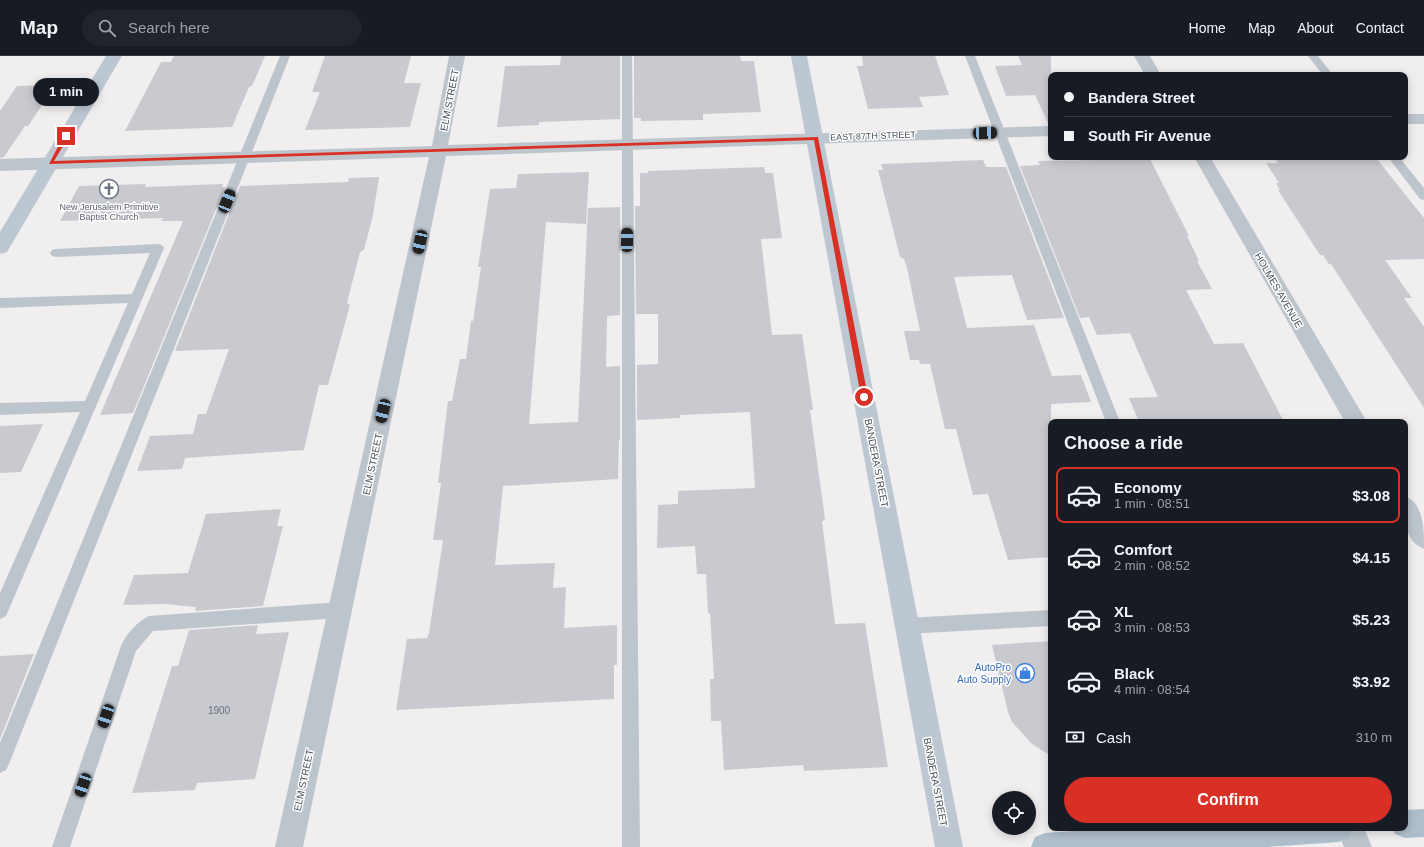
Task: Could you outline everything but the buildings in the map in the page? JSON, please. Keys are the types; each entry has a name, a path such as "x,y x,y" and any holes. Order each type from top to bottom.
{"main road":[{"path":"1408,824 1424,823"},
{"path":"1045,847 1260,831"}],"street":[{"path":"0,247 114,56"},
{"name":"ELM STREET","path":"289,847 439,150 457,56"},
{"name":"BANDERA STREET","path":"799,56 816,138 949,847"},
{"path":"1142,56 1151,72"},
{"path":"1408,119 1424,119"},
{"name":"EAST 87TH STREET","path":"0,165 1048,131"},
{"name":"HOLMES AVENUE","path":"1204,160 1354,419"},
{"path":"1408,510 1422,530"},
{"path":"1351,831 1358,847"}],"lane":[{"path":"0,764 285,56"},
{"path":"627,56 631,847"},
{"path":"970,56 1112,419"},
{"path":"1313,56 1326,72"},
{"path":"1395,160 1424,196"},
{"path":"0,611 158,248 56,253"},
{"path":"0,303 136,298"},
{"path":"0,409 90,406"},
{"path":"61,847 129,646 149,624 340,610"},
{"path":"907,626 1048,618"}],"place":[{"name":"New Jerusalem Primitive Baptist Church","path":"109,189"},
{"name":"AutoPro Auto Supply","path":"1025,673"}],"route":[{"path":"66,136 50,163 816,138 864,397"}]}
